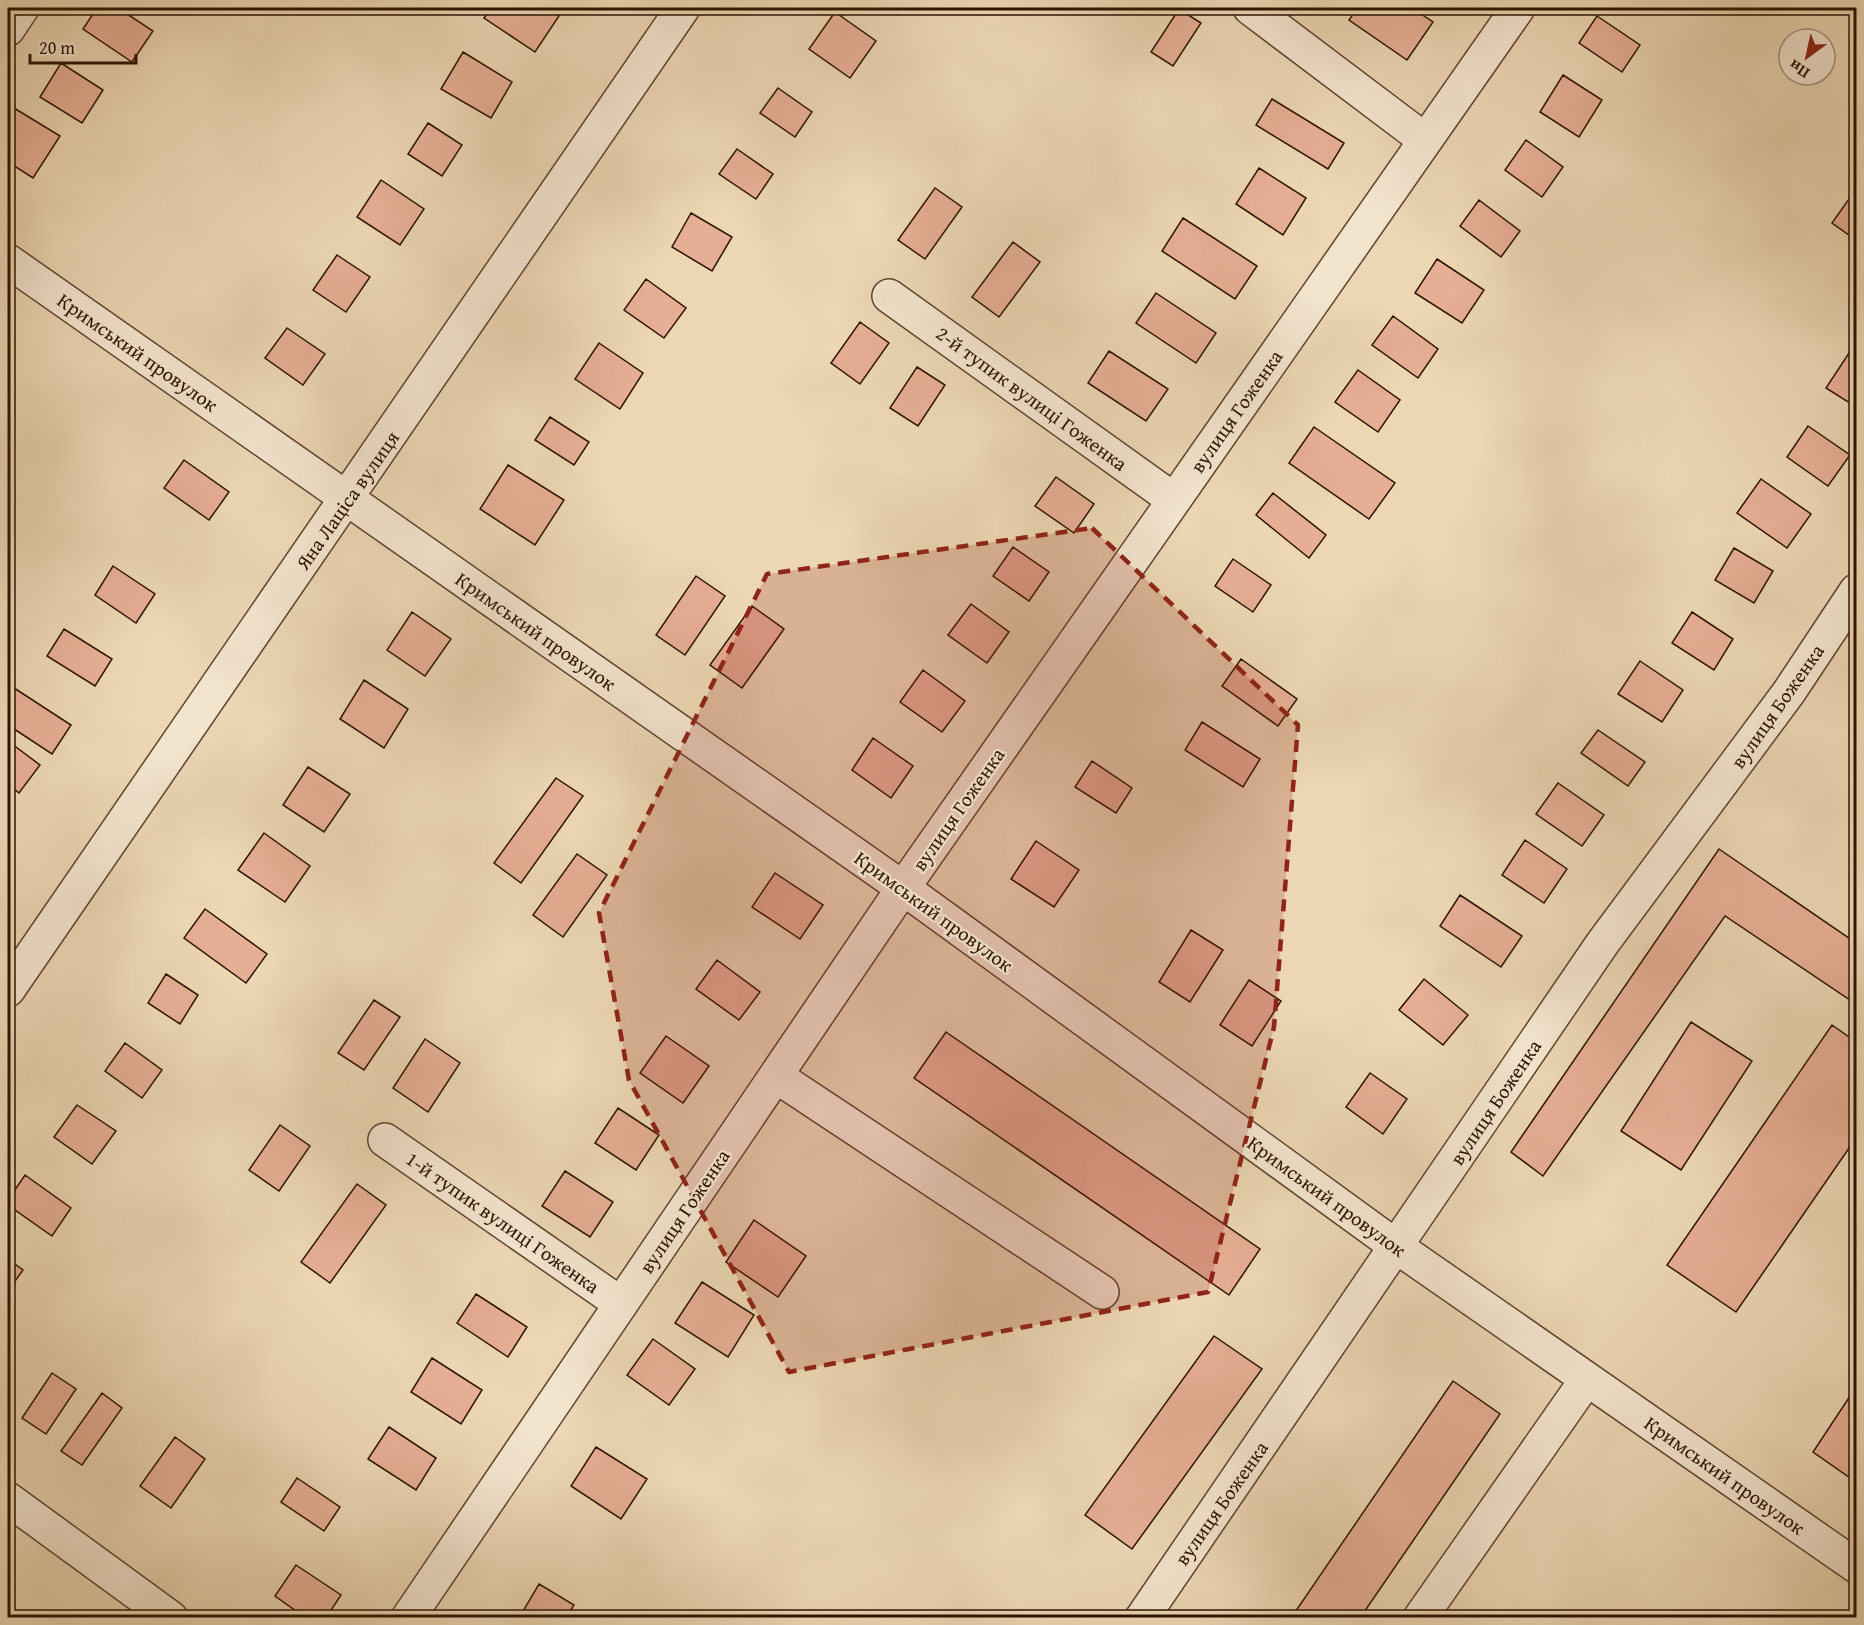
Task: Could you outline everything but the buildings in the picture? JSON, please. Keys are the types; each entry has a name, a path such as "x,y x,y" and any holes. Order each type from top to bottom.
{"street":[{"path":"8,29 22,8"},
{"name":"Яна Лаціса вулиця","path":"8,990 348,499 683,8"},
{"path":"1250,8 1425,140"},
{"name":"вулиця Гоженка","path":"408,1617 903,888 1518,8"},
{"name":"Кримський провулок","path":"8,261 903,888 1397,1247 1857,1566"},
{"name":"2-й тупик вулиці Гоженка","path":"889,296 1174,500"},
{"name":"вулиця Боженка","path":"1142,1617 1602,944 1789,692 1857,591"},
{"path":"776,1076 1102,1292"},
{"name":"1-й тупик вулиці Гоженка","path":"385,1140 621,1304"},
{"path":"1420,1617 1587,1379"},
{"path":"8,1499 171,1617"}],"highlighted area":[{"path":"1092,528 1298,725 1274,1027 1208,1292 789,1372 629,1080 599,913 767,574"}]}
